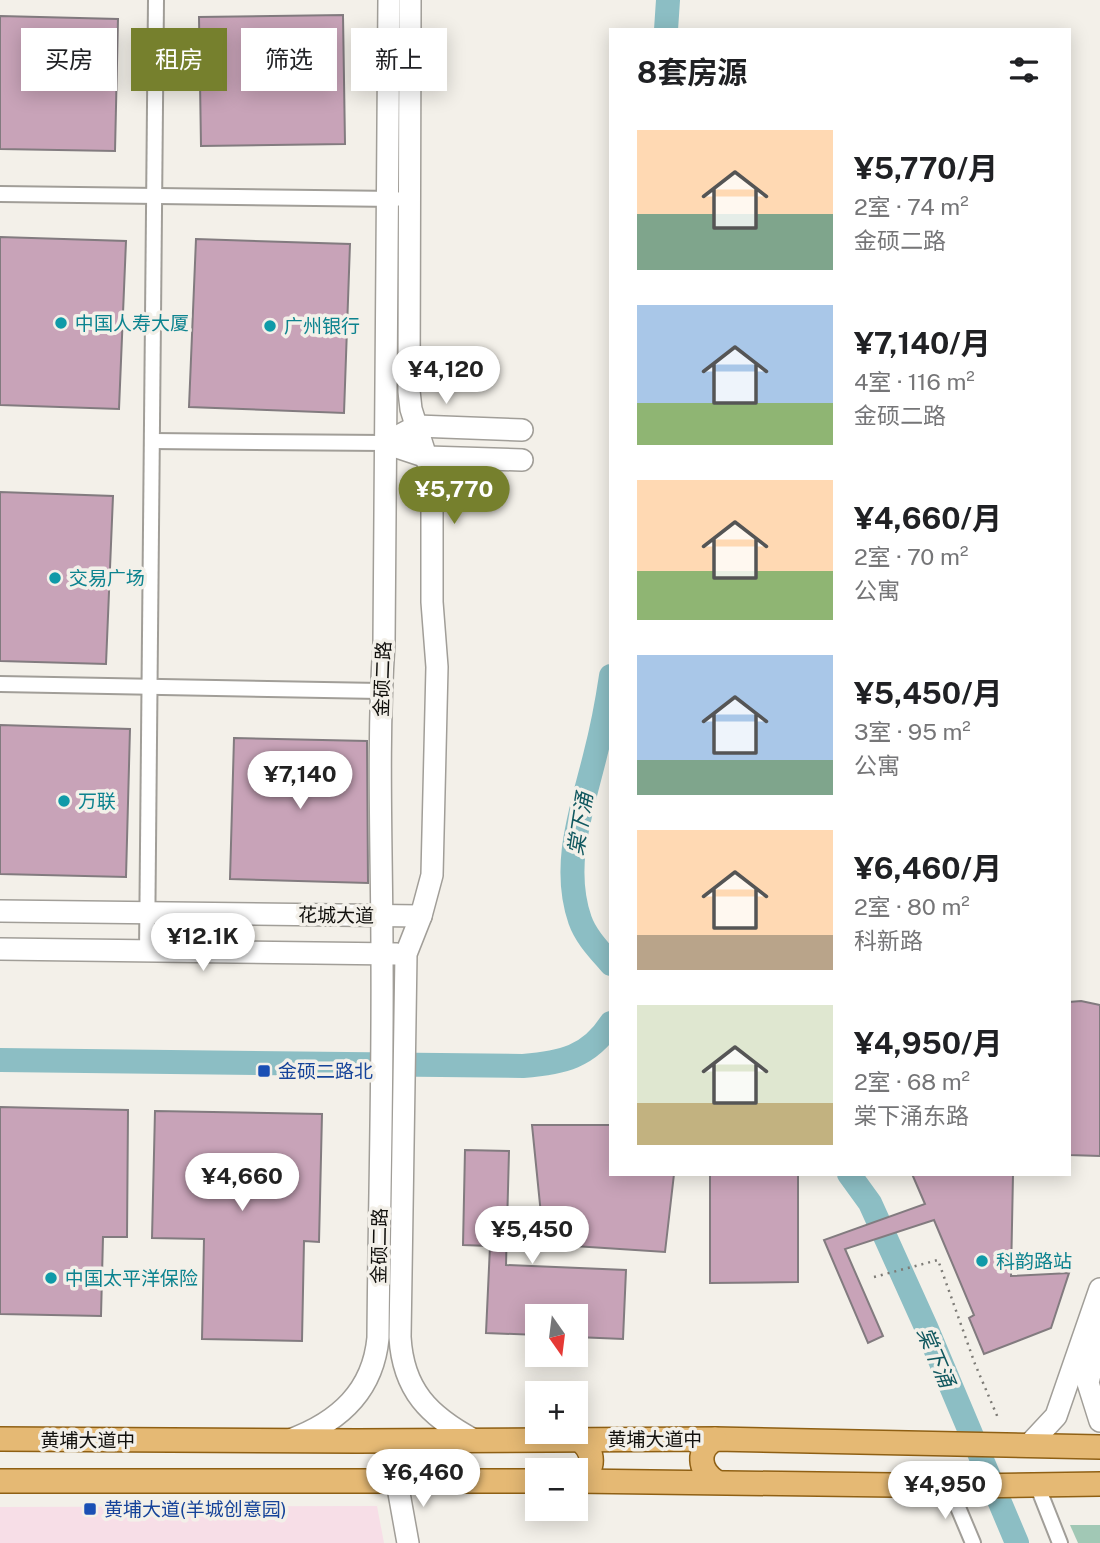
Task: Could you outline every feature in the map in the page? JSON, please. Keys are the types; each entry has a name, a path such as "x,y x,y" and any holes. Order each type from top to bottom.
{"main road":[{"name":"黄埔大道中","path":"0,1439 525,1440"},
{"name":"黄埔大道中","path":"588,1439 1100,1447"},
{"path":"715,1439 705,1447 701,1460 705,1472 715,1482"},
{"path":"584,1444 592,1461 588,1473"},
{"path":"0,1481 525,1481"},
{"path":"588,1481 959,1486 1100,1483"}],"street":[{"path":"146,952 156,0"},
{"name":"金硕二路","path":"389,0 409,391 433,483 432,602 437,667 433,864 430,887 406,954 400,1337 403,1366 410,1384 423,1403 439,1418 474,1440"},
{"name":"金硕二路","path":"287,1441 317,1428 343,1408 368,1380 375,1361 378,1338 382,954 380,691 384,643 385,443 410,0"},
{"path":"0,194 398,199"},
{"path":"385,443 417,426 522,430"},
{"path":"152,441 385,443 427,457 522,460"},
{"path":"0,684 380,691"},
{"name":"花城大道","path":"0,911 421,916"},
{"name":"花城大道","path":"0,949 406,954"},
{"path":"1018,1446 1056,1416 1100,1289"},
{"path":"1100,1329 1088,1383 1100,1421"},
{"path":"397,1482 408,1543"},
{"path":"1029,1485 1060,1543"},
{"path":"959,1486 972,1543"}],"path":[{"path":"874,1277 938,1260 975,1364 998,1418"}],"shaded area":[{"path":"377,1506 384,1543 0,1543 0,1507"}],"green space":[{"path":"1070,1525 1100,1525 1100,1543 1078,1543"}],"building":[{"path":"343,15 345,144 201,146 200,91 227,91 227,28 199,28 199,17"},
{"path":"0,16 118,19 117,63 117,28 21,28 21,91 116,91 115,151 0,149"},
{"name":"中国人寿大厦","path":"0,237 126,241 119,409 0,405"},
{"name":"广州银行","path":"196,239 350,244 344,413 189,407"},
{"name":"交易广场","path":"0,492 113,496 106,664 0,661"},
{"name":"万联","path":"0,725 130,729 126,877 0,874"},
{"path":"234,738 367,741 368,883 230,879"},
{"path":"1071,1002 1100,1005 1100,1156 1071,1155"},
{"path":"0,1107 128,1110 127,1237 103,1237 101,1316 0,1314"},
{"path":"155,1111 322,1114 319,1242 304,1241 302,1341 202,1339 204,1239 152,1238"},
{"path":"532,1125 609,1125 609,1176 674,1176 665,1252 544,1244"},
{"path":"465,1150 509,1151 506,1265 626,1270 623,1339 588,1338 588,1304 525,1304 525,1335 486,1333 490,1246 463,1245"},
{"path":"710,1176 798,1176 798,1282 710,1283"},
{"name":"科韵路站","path":"913,1176 1013,1176 1011,1276 1069,1273 1051,1328 984,1354 969,1318 974,1315 934,1220 845,1249 883,1336 868,1343 824,1240 925,1204"}],"waterway":[{"name":"棠下涌","path":"666,28 668,0"},
{"name":"棠下涌","path":"609,688 576,837 572,879 580,920 593,943 609,962"},
{"path":"0,1060 523,1066 550,1063 584,1051 609,1026"},
{"name":"棠下涌","path":"850,1176 870,1203 926,1327 1017,1543"}],"place":[{"name":"中国人寿大厦","path":"61,323"},
{"name":"广州银行","path":"270,326"},
{"name":"交易广场","path":"55,578"},
{"name":"万联","path":"64,801"},
{"name":"金硕二路北","path":"264,1071"},
{"name":"科韵路站","path":"982,1261"},
{"name":"中国太平洋保险","path":"51,1278"},
{"name":"黄埔大道(羊城创意园)","path":"90,1509"}]}
